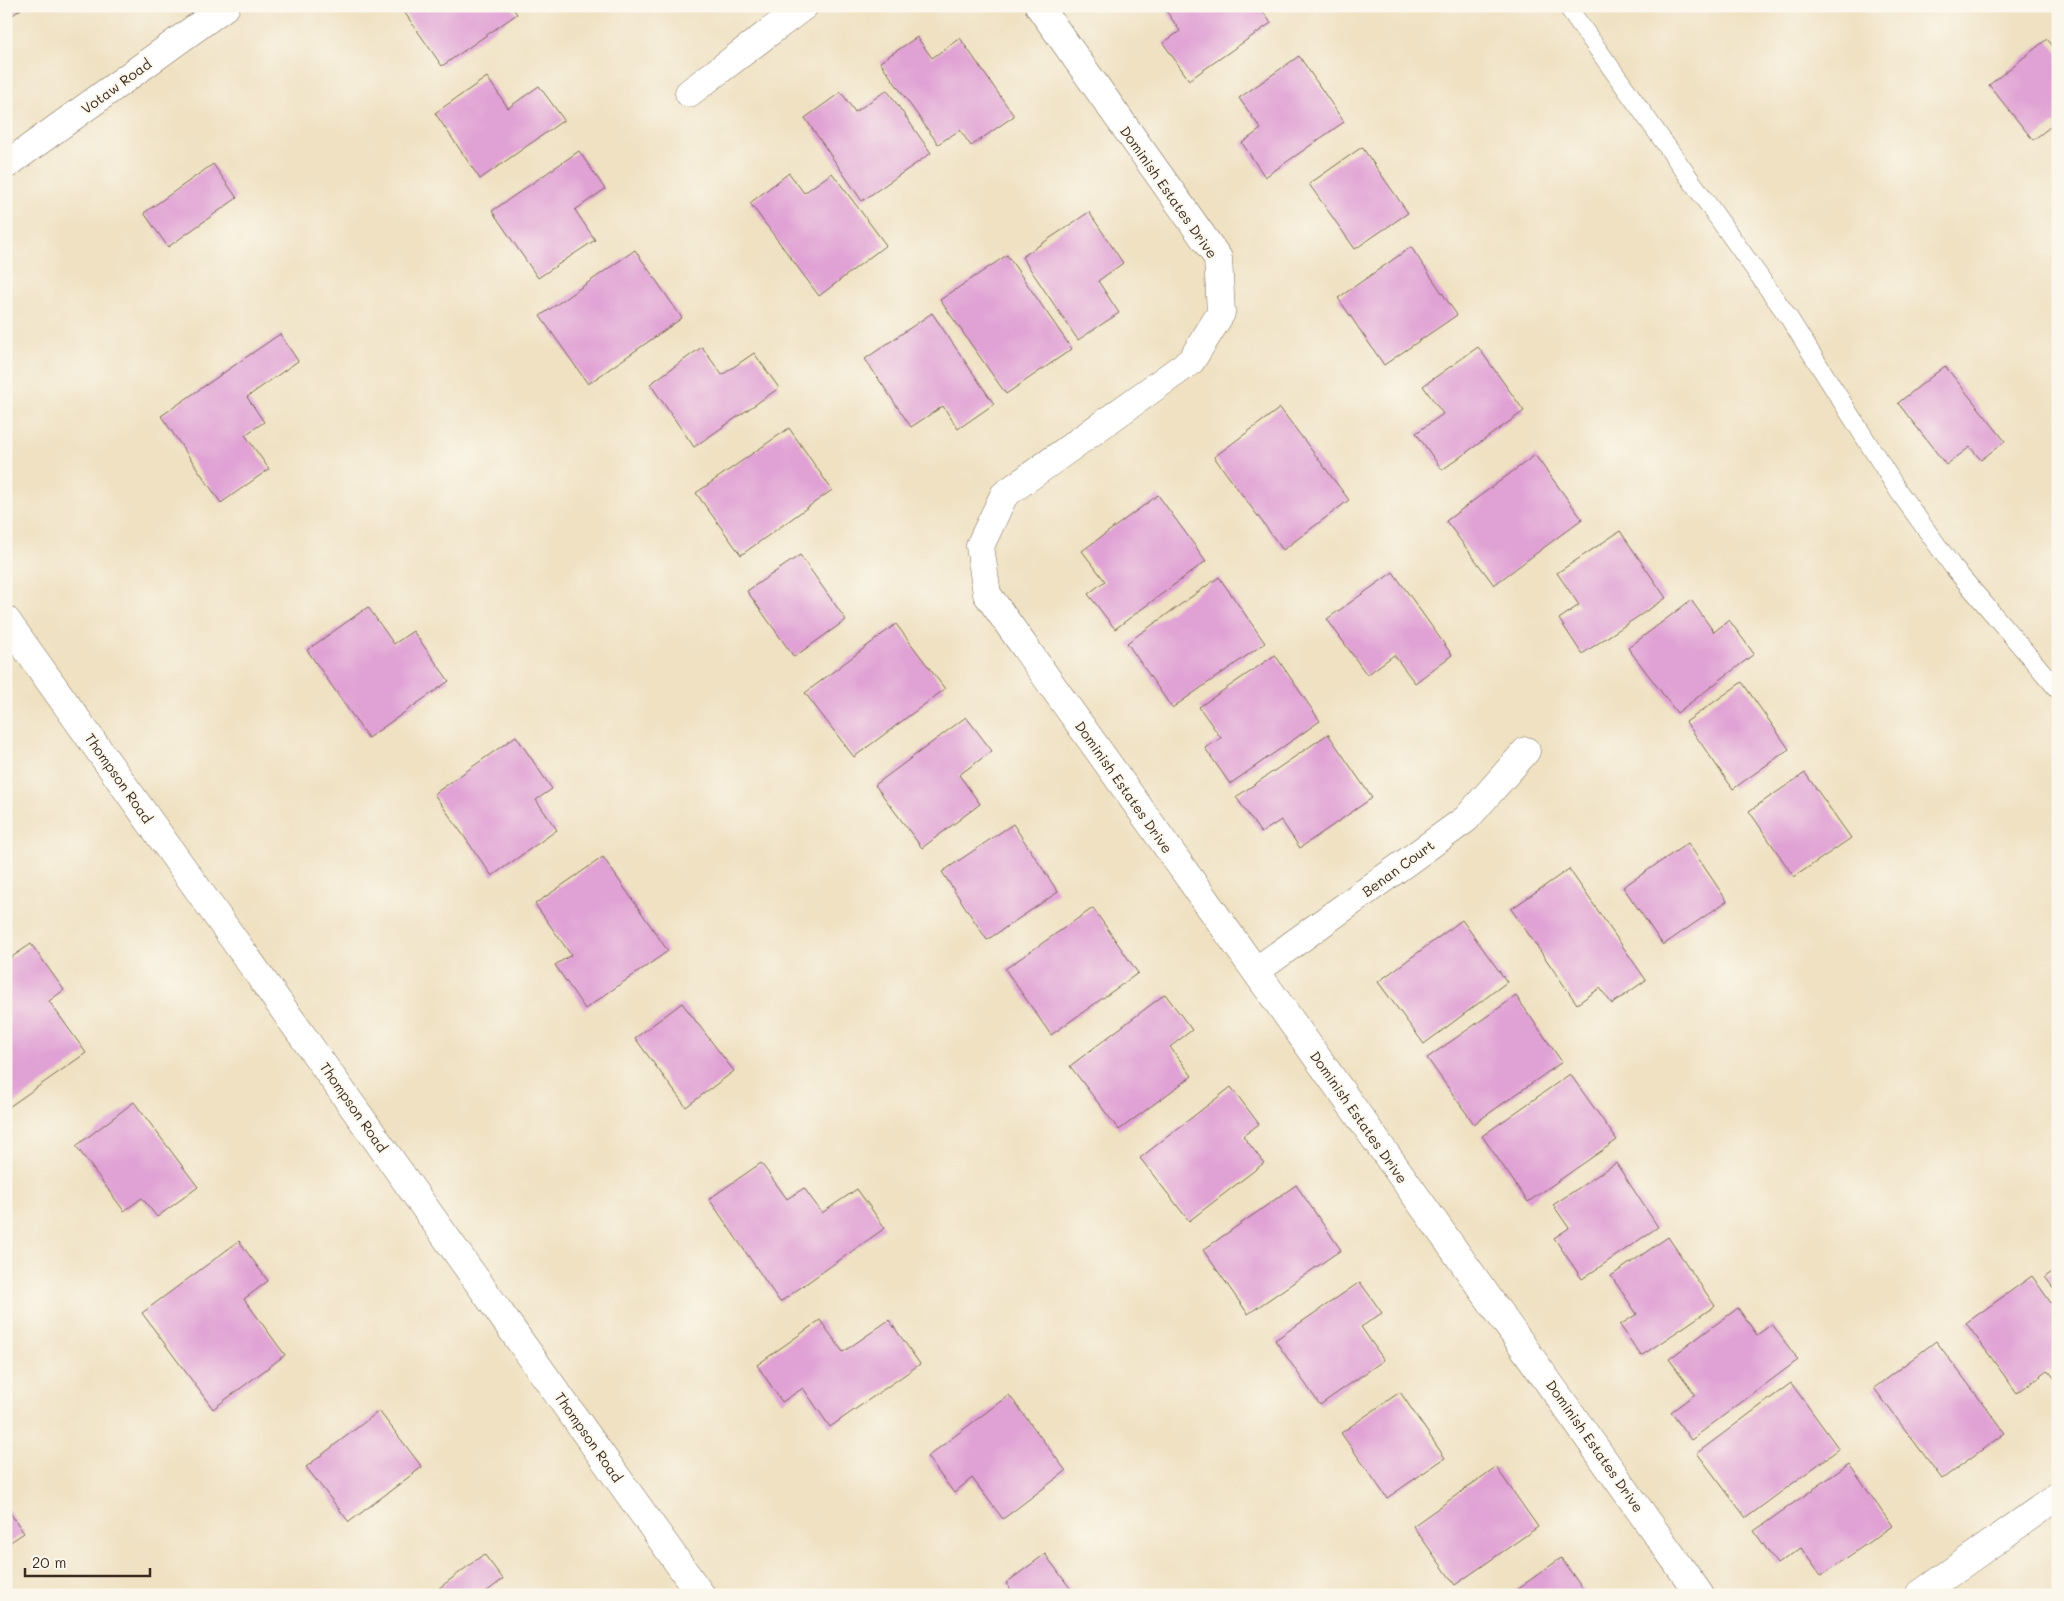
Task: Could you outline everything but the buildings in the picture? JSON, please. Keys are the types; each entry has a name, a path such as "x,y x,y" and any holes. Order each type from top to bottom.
{"street":[{"name":"Votaw Road","path":"6,165 226,6"},
{"path":"689,92 804,6"},
{"name":"Dominish Estates Drive","path":"1039,6 1218,258 1221,313 1192,361 1004,495 980,546 987,594 1700,1595"},
{"name":"Thompson Road","path":"6,620 701,1595"},
{"name":"Benan Court","path":"1256,971 1466,819 1526,751"},
{"path":"1919,1595 2058,1496"}],"lane":[{"path":"1567,6 1789,318 1904,500 1953,567 2058,690"}]}
